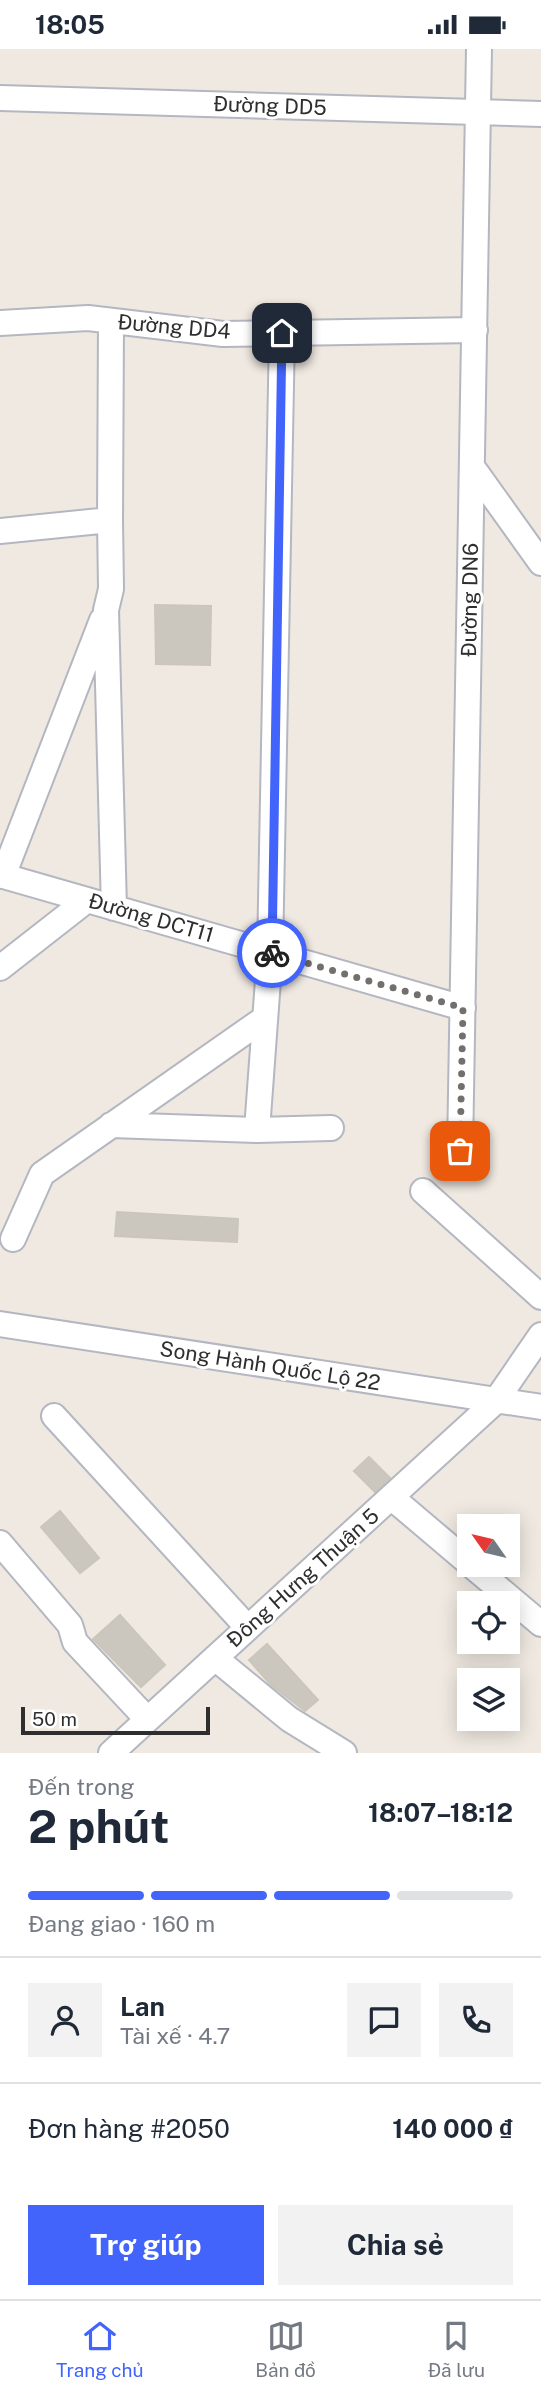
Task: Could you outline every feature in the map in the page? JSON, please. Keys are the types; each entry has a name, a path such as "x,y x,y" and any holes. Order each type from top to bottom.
{"street":[{"name":"Đường DN6","path":"460,1151 479,49"},
{"name":"Đường DD5","path":"0,98 541,114"},
{"name":"Đường DD4","path":"0,323 88,318 223,334 475,330"},
{"path":"1,876 106,610 111,589 111,321"},
{"path":"257,1130 270,953 282,333"},
{"path":"473,468 541,563"},
{"path":"0,531 110,520"},
{"path":"106,610 114,908"},
{"name":"Đường DCT11","path":"1,876 463,1008"},
{"path":"0,968 87,900"},
{"path":"13,1239 42,1174 265,1018"},
{"path":"111,1125 257,1130 331,1128"},
{"path":"423,1191 541,1297"},
{"name":"Song Hành Quốc Lộ 22","path":"0,1324 541,1407"},
{"name":"Đông Hưng Thuận 5","path":"114,1752 495,1402 541,1335"},
{"path":"54,1416 248,1628"},
{"path":"391,1497 457,1553"},
{"path":"0,1543 70,1625 75,1642 147,1719"},
{"path":"485,1577 541,1624"},
{"path":"215,1658 289,1719 344,1753"}],"building":[{"path":"155,605 211,606 210,665 156,664"},
{"path":"117,1212 238,1219 237,1242 115,1236"},
{"path":"369,1457 390,1478 375,1492 354,1471"},
{"path":"60,1511 99,1558 80,1573 41,1527"},
{"path":"120,1615 165,1665 141,1687 93,1639"},
{"path":"267,1644 318,1700 305,1711 271,1685 249,1660"}],"way so far":[{"path":"272,953 463,1008 460,1151"}],"route":[{"path":"272,953 282,333"}]}
